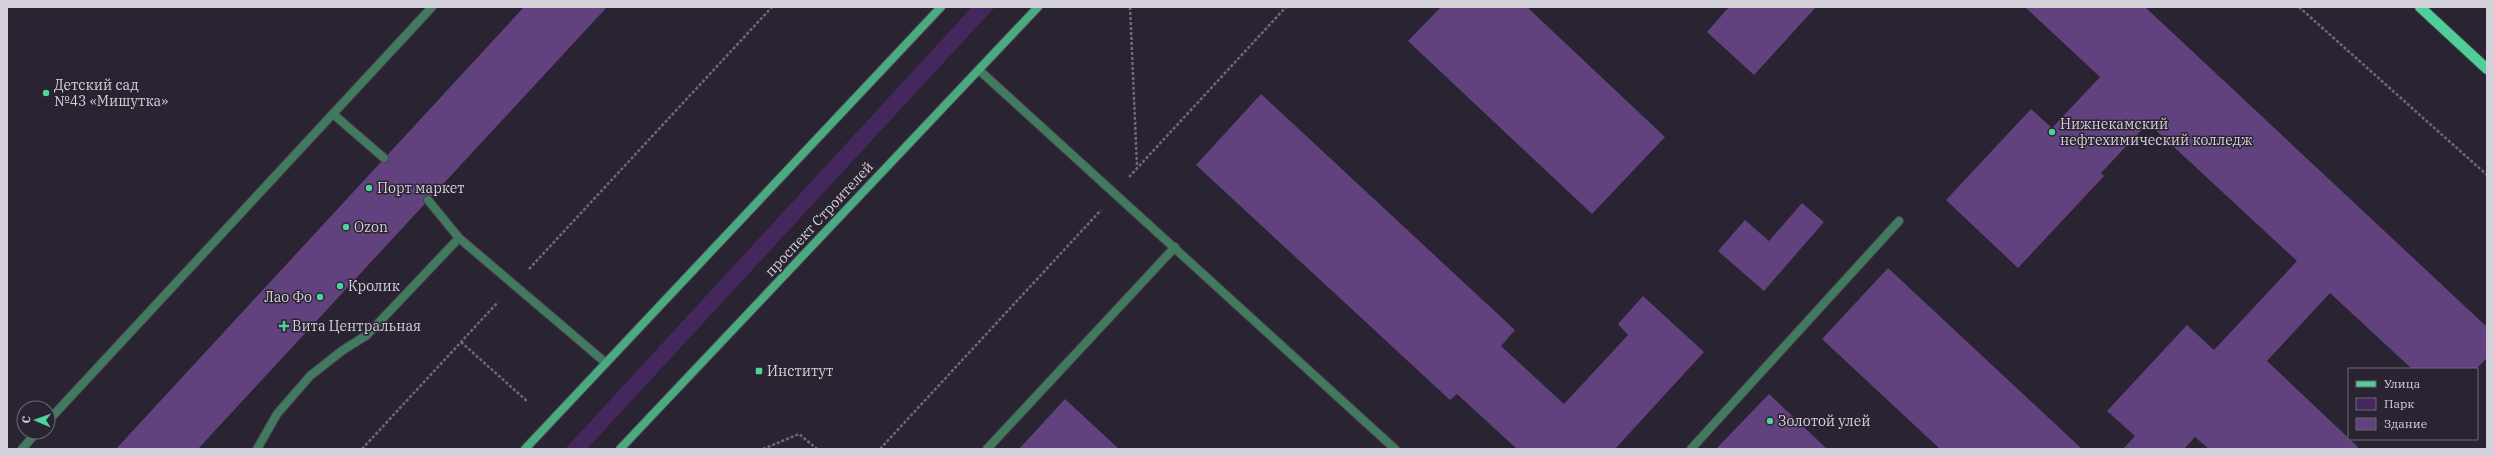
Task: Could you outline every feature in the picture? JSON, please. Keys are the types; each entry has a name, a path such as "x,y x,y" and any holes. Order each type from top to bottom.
{"main road":[{"path":"525,449 941,7"},
{"name":"проспект Строителей","path":"620,449 1038,7"},
{"path":"2420,7 2487,69"}],"lane":[{"path":"56,412 432,7"},
{"path":"979,70 1175,247 1394,449"},
{"path":"333,114 384,158"},
{"path":"428,200 459,238 606,363"},
{"path":"1691,449 1899,221"},
{"path":"257,449 277,414 310,376 343,350 367,335 459,238"},
{"path":"987,449 1175,247"},
{"path":"22,449 30,440"}],"path":[{"path":"362,449 772,7"},
{"path":"1130,7 1137,167"},
{"path":"880,449 1116,194 1137,167 1286,7"},
{"path":"2299,7 2487,175"},
{"path":"461,342 528,402"},
{"path":"763,449 799,434 818,449"}],"green space":[{"path":"972,7 995,7 587,449 565,449"}],"building":[{"path":"524,7 607,7 198,449 116,449"},
{"path":"1441,7 1527,7 1665,137 1592,214 1408,41"},
{"path":"1729,7 1816,7 1754,75 1707,32"},
{"path":"2025,7 2145,7 2487,327 2487,358 2477,368 2411,368 2330,293 2267,361 2348,438 2348,440 2351,440 2358,447 2356,449 2209,449 2195,437 2184,449 2123,449 2135,436 2107,411 2187,325 2214,350 2297,261 2148,123 2101,173 2104,176 2018,268 1946,200 2031,109 2052,128 2100,77"},
{"path":"1261,94 1515,330 1501,346 1564,404 1628,335 1618,324 1643,296 1704,352 1615,449 1517,449 1457,394 1450,400 1196,165"},
{"path":"1802,203 1824,222 1764,291 1718,251 1745,220 1769,241"},
{"path":"1888,268 2082,449 1940,449 1822,339"},
{"name":"Золотой улей","path":"1769,394 1827,449 1716,449"},
{"path":"1065,399 1119,449 1019,449"}],"place":[{"name":"Детский сад №43 «Мишутка»","path":"46,93"},
{"name":"Нижнекамский нефтехимический колледж","path":"2052,132"},
{"name":"Порт маркет","path":"369,188"},
{"name":"Ozon","path":"346,227"},
{"name":"Кролик","path":"340,286"},
{"name":"Лао Фо","path":"320,297"},
{"name":"Вита Центральная","path":"284,326"},
{"name":"Институт","path":"759,371"},
{"name":"Золотой улей","path":"1770,421"}]}
